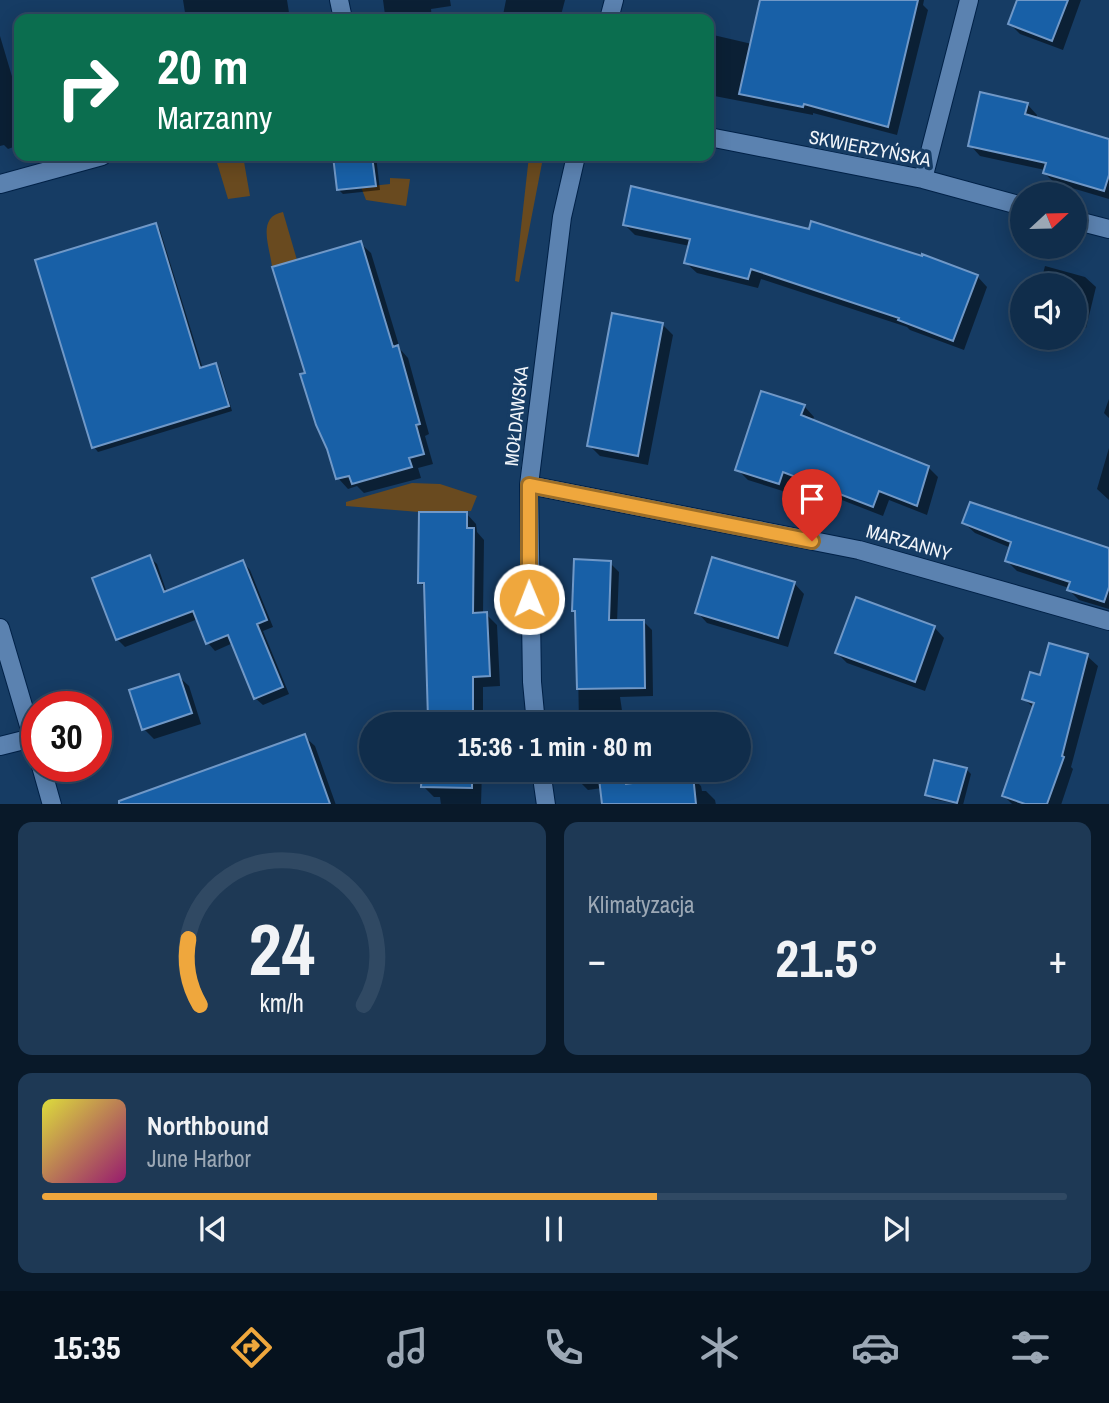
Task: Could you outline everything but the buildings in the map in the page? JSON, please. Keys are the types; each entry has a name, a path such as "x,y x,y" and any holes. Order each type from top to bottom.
{"street":[{"path":"923,179 969,0"},
{"name":"SKWIERZYŃSKA","path":"714,138 923,179 1010,203"},
{"path":"0,184 84,161"},
{"name":"MOŁDAWSKA","path":"535,712 529,485 562,217 575,161"},
{"path":"1087,223 1109,229"},
{"name":"MARZANNY","path":"529,485 859,550 1109,621"},
{"path":"0,628 21,700"},
{"path":"0,746 21,745"},
{"path":"46,782 52,804"},
{"path":"543,782 546,804"}],"shaded area":[{"path":"217,161 244,161 250,196 228,199"},
{"path":"528,161 541,161 519,282 515,281"},
{"path":"390,178 410,179 406,206 366,200 361,187 390,184"},
{"path":"283,212 297,260 272,267 267,226 275,215"},
{"path":"412,483 440,484 477,496 471,511 419,512 346,506 346,502"}],"route":[{"path":"529,599 529,485 812,541"}]}
